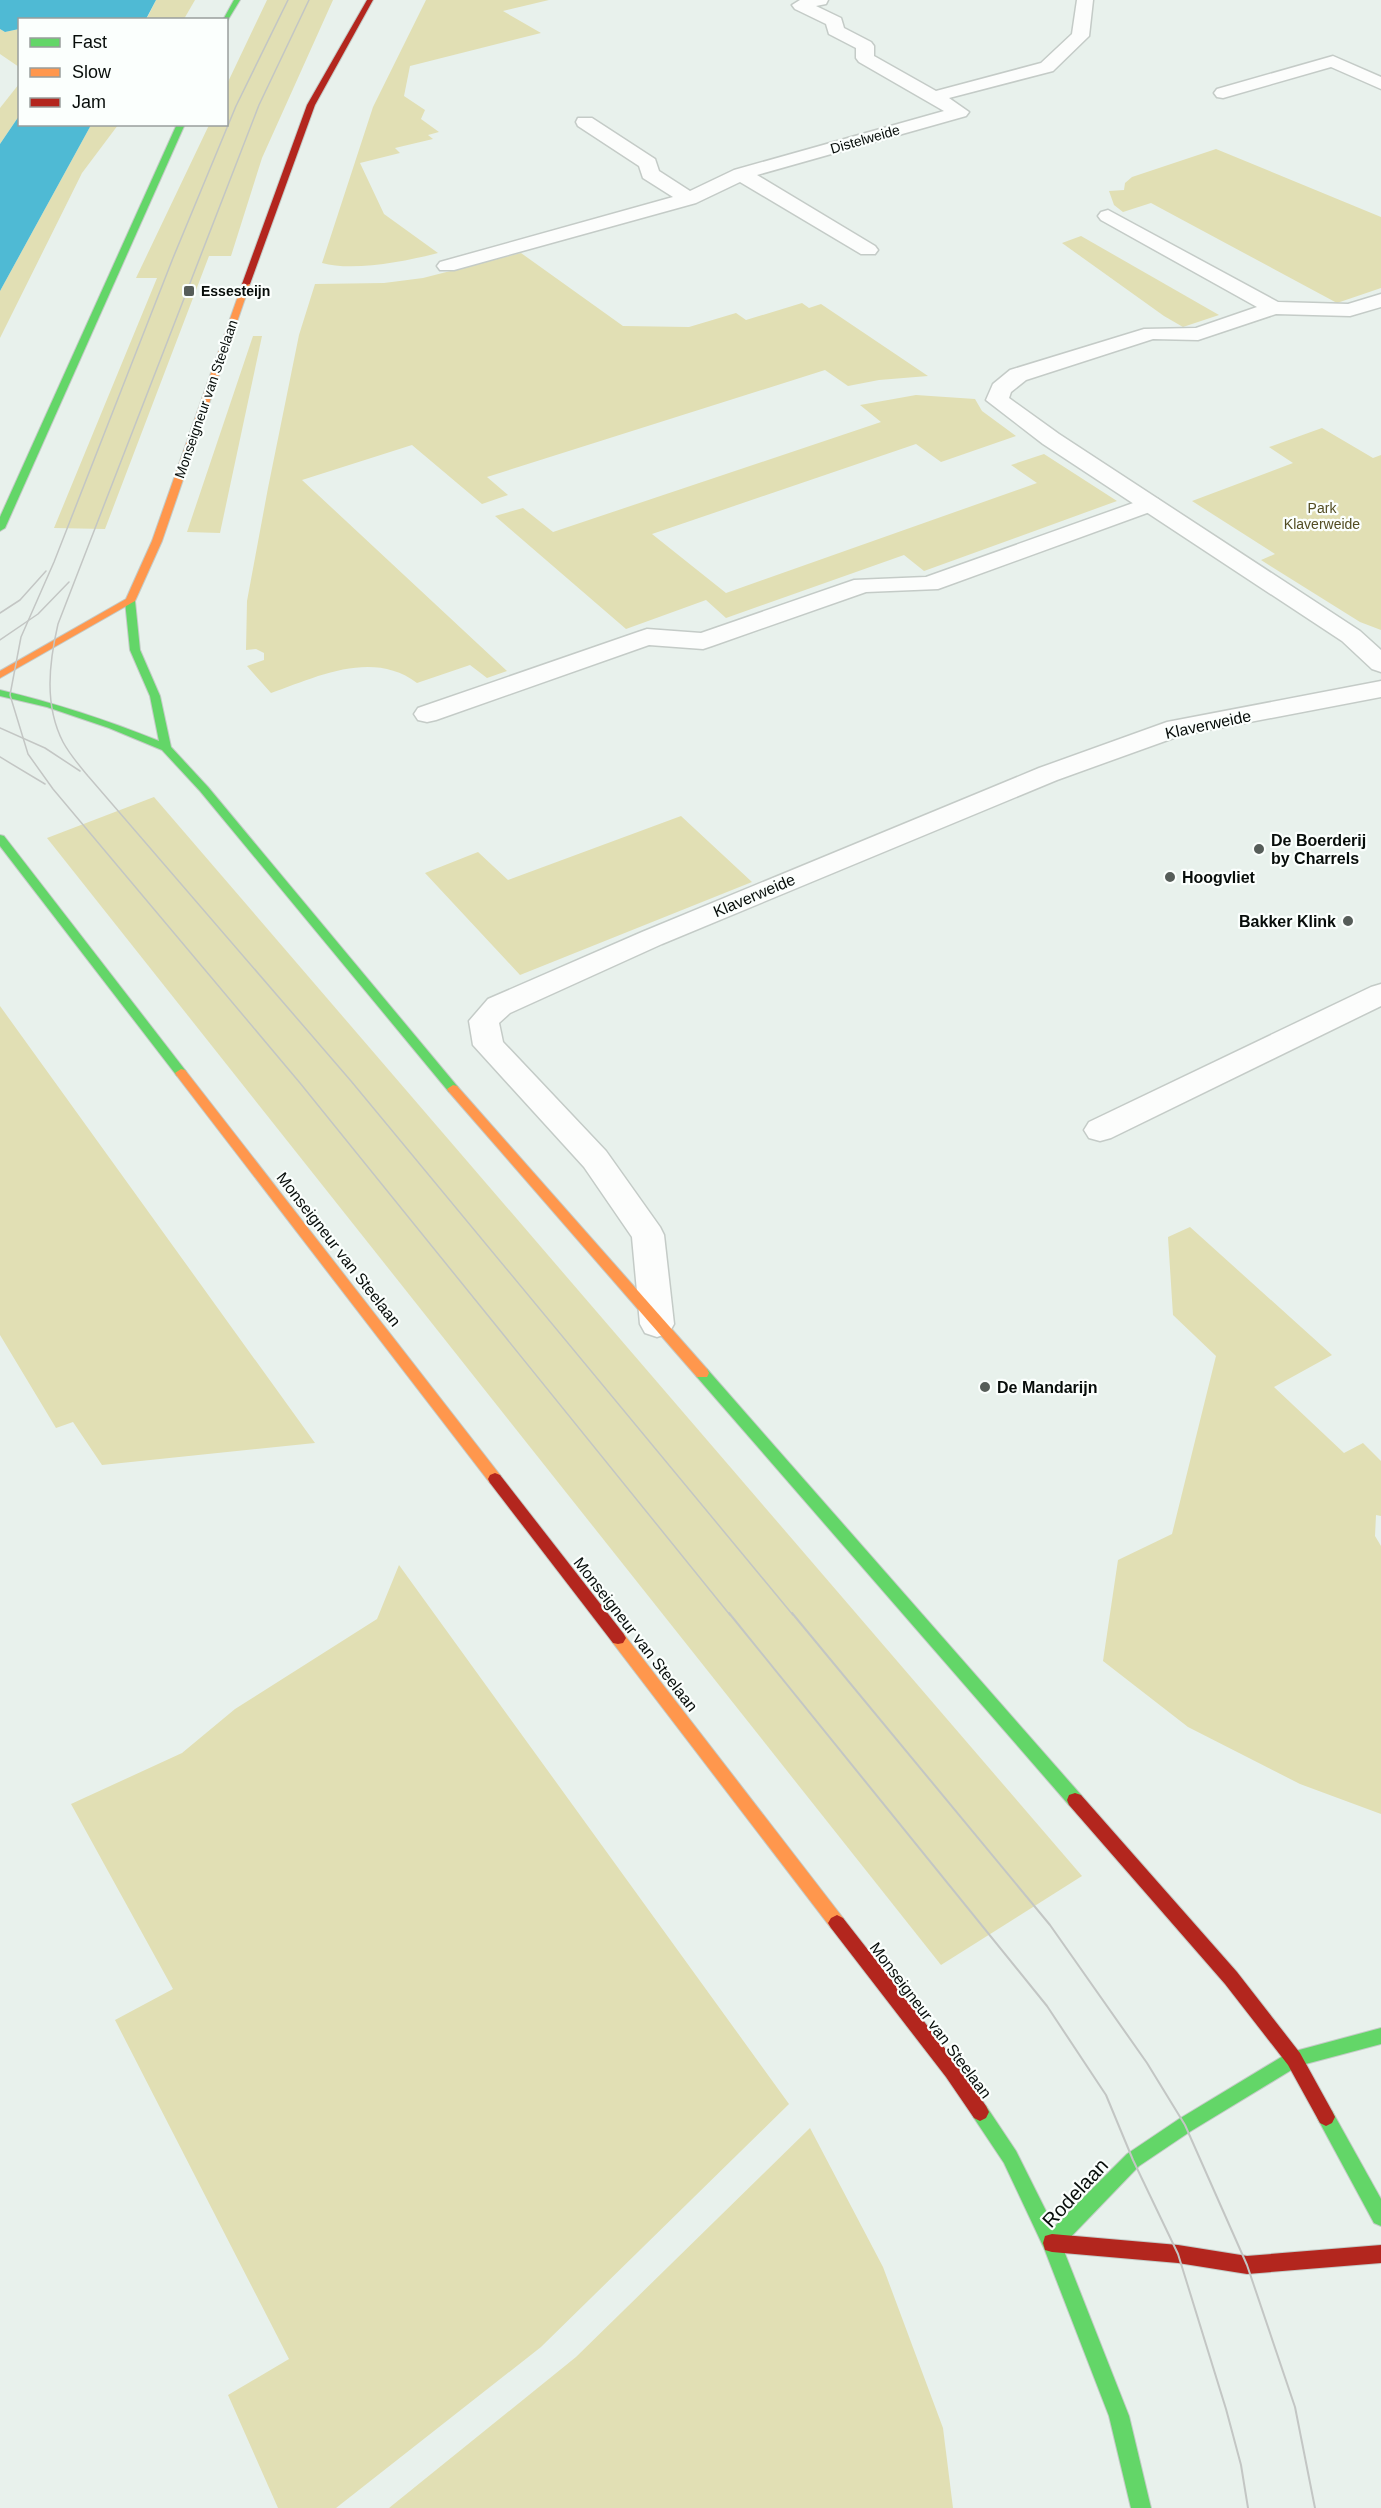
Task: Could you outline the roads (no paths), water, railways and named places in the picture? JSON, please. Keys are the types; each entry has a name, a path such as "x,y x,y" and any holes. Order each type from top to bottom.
{"main road":[{"path":"228,18 237,0"},
{"name":"Monseigneur van Steelaan","path":"166,748 156,696 135,650 130,601 156,541 266,226 311,105 370,0"},
{"path":"0,528 180,126"},
{"path":"0,675 130,601"},
{"path":"0,693 50,705 113,726 166,748 204,789 409,1039 1231,1978 1294,2059 1381,2217"},
{"name":"Monseigneur van Steelaan","path":"0,838 952,2071 1010,2157 1052,2243 1119,2416 1141,2508"},
{"name":"Rodelaan","path":"1052,2243 1133,2160 1185,2125 1294,2059 1381,2036"},
{"name":"Rodelaan","path":"1052,2243 1178,2254 1247,2265 1381,2254"}],"street":[{"name":"Distelweide","path":"447,266 689,199 741,174 960,112 865,58 865,46 835,30 835,22 801,5 820,0"},
{"path":"934,97 1047,67 1080,36 1085,0"},
{"path":"1223,93 1333,62 1381,84"},
{"path":"585,122 648,163 650,174 689,199"},
{"path":"741,174 868,250"},
{"path":"1108,216 1274,308"},
{"path":"1381,300 1350,310 1274,308 1198,334 1151,333 1018,375 1001,389 997,400 1012,413 1351,636 1381,664"},
{"path":"427,714 647,637 704,641 863,585 928,584 1150,504"},
{"name":"Klaverweide","path":"657,1324 648,1235 595,1159 488,1045 484,1021 499,1005 652,938 1048,774 1176,728 1381,689"},
{"path":"1100,1130 1381,994"}],"water":[{"path":"0,0 156,0 147,18 18,18 18,29 5,32 0,29"},
{"path":"18,117 18,126 90,126 0,291 0,144"}],"tram line":[{"path":"228,125 288,0"},
{"path":"309,0 259,105 58,624 52,654 50,684 57,728 63,742 88,776 351,1081 793,1615"},
{"path":"28,621 54,562 173,258 228,126"},
{"path":"0,613 20,600 46,571"},
{"path":"28,621 38,614 69,582"},
{"path":"0,640 28,621"},
{"path":"23,738 10,695 21,637 28,621"},
{"path":"0,728 23,738"},
{"path":"23,738 45,748 80,771"},
{"path":"23,738 28,754 53,789 300,1083 730,1615"},
{"path":"0,757 45,784"},
{"path":"729,1613 1047,2006 1106,2095 1133,2160 1178,2254 1226,2409 1241,2465 1248,2508"},
{"path":"792,1613 1050,1925 1147,2063 1185,2125 1247,2265 1295,2407 1315,2508"}],"place":[{"name":"Essesteijn","path":"189,291"},
{"name":"De Boerderij by Charrels","path":"1259,849"},
{"name":"Hoogvliet","path":"1170,877"},
{"name":"Bakker Klink","path":"1348,921"},
{"name":"De Mandarijn","path":"985,1387"}],"park label":[{"name":"Park Klaverweide","path":"1322,516"}]}
